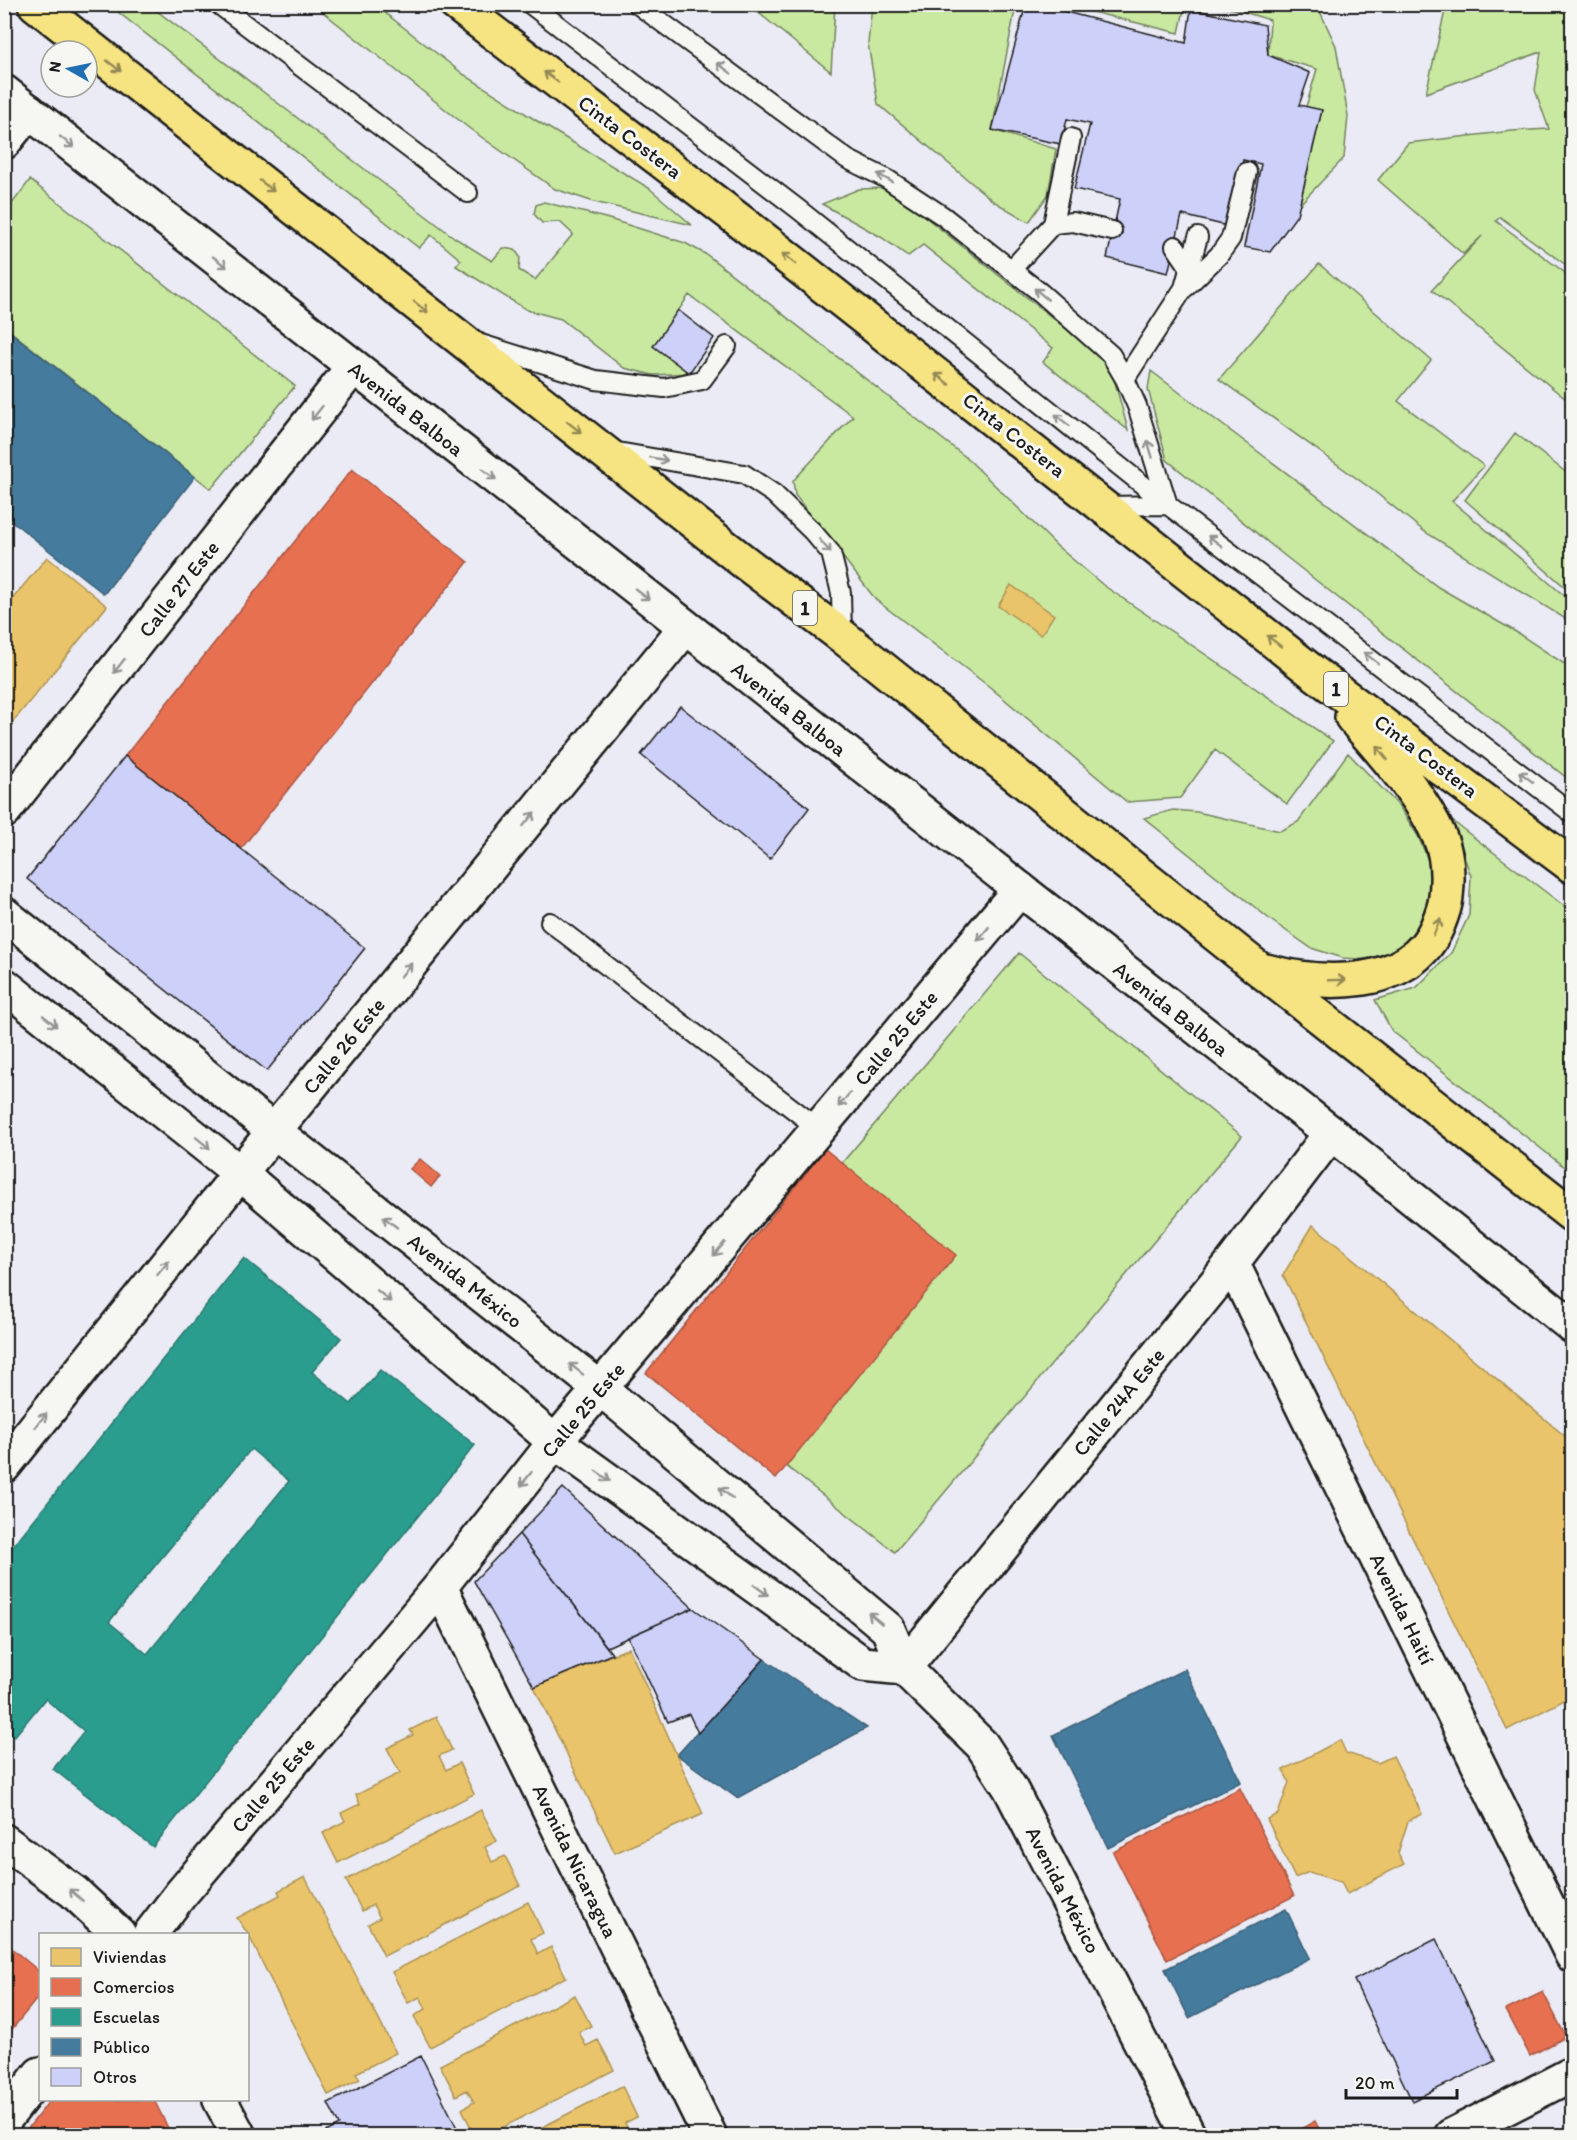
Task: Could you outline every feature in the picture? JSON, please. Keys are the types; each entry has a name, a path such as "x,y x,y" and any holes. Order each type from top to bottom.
{"highway":[{"name":"Cinta Costera","path":"456,4 770,244 1314,672 1572,866"},
{"name":"1","path":"36,5 842,636 1572,1215"},
{"path":"1259,969 1286,977 1314,981 1371,977 1398,968 1417,956 1432,938 1445,908 1446,860 1441,839 1409,785 1314,672"}],"street":[{"path":"4,142 17,102"},
{"name":"Avenida Balboa","path":"17,102 1330,1133 1572,1326"},
{"name":"Calle 27 Este","path":"4,811 353,367"},
{"name":"Calle 26 Este","path":"4,1466 685,628"},
{"name":"Calle 25 Este","path":"152,1933 180,1895 440,1587 555,1442 1020,890"},
{"name":"Avenida México","path":"4,914 274,1131 602,1389 888,1629 904,1668 982,1745 1010,1788 1190,2136"},
{"path":"4,985 240,1173 555,1442 863,1664 904,1668"},
{"name":"Calle 24A Este","path":"904,1668 1232,1263 1330,1133"},
{"name":"Avenida Haití","path":"1232,1263 1572,1955"},
{"name":"Avenida Nicaragua","path":"440,1587 710,2136"},
{"path":"4,1841 74,1892 117,1933"},
{"path":"1451,2136 1572,2074"},
{"path":"4,2121 39,2075"},
{"path":"221,2101 239,2136"}],"lane":[{"path":"218,4 468,193"},
{"path":"530,4 798,209 1168,505 1572,813"},
{"path":"638,4 847,159 887,179 943,216 1111,355 1137,406 1168,505"},
{"path":"1011,270 1053,224 1071,138"},
{"path":"1125,379 1184,288 1219,255 1231,238 1247,172"},
{"path":"1053,224 1073,222 1112,231"},
{"path":"1184,288 1198,237"},
{"path":"1175,246 1190,268"},
{"path":"462,338 597,380 664,388 702,380 727,346"},
{"path":"602,449 744,474 774,494 831,553 841,593 842,636"},
{"path":"1104,506 1168,505"},
{"path":"550,922 819,1129"}],"green space":[{"path":"109,5 149,5 455,238 492,261 503,248 515,250 520,257 519,270 535,280 573,234 560,222 542,223 534,214 536,205 544,202 609,219 685,243 707,255 968,459 1057,546 1103,585 1333,741 1287,804 1215,750 1180,798 1127,802 991,688 876,600 795,495 793,481 853,416 689,295 654,346 689,373 653,375 624,368 561,319 527,310 456,266 461,260 431,235 419,248"},
{"path":"314,5 375,5 463,74 649,188 692,225 594,202 555,189 470,129"},
{"path":"749,5 835,5 831,72"},
{"path":"872,5 1016,5 992,130 1056,149 1048,195 1029,222 993,201 878,104 868,43"},
{"path":"1063,5 1185,5 1179,33"},
{"path":"1206,5 1317,5 1336,46 1348,116 1344,158 1300,204 1322,110 1306,107 1317,69 1268,55 1270,20 1234,9"},
{"path":"1449,5 1572,5 1572,267 1570,268 1500,217 1496,221 1572,278 1572,404 1432,290 1482,236 1463,254 1378,180 1408,143 1549,129 1535,90 1541,52 1426,93 1445,11"},
{"path":"30,180 295,386 211,489 5,327 5,213"},
{"path":"885,188 919,212 1098,354 1113,375 1128,430 1043,362 1053,348 923,245 908,256 881,237 822,204 859,189"},
{"path":"1319,264 1431,360 1398,401 1484,466 1452,501 1572,602 1572,623 1425,532 1370,488 1219,379"},
{"path":"1151,371 1438,587 1516,632 1572,669 1572,782 1167,460 1148,389"},
{"path":"1515,433 1572,477 1572,593 1465,500"},
{"path":"1348,753 1399,806 1418,836 1431,867 1430,900 1418,929 1401,949 1375,960 1343,958 1311,948 1272,921 1144,818 1173,810 1197,812 1280,831 1298,822"},
{"path":"1451,820 1572,912 1572,1173 1392,1031 1375,1000 1416,988 1451,953 1469,915 1471,876"},
{"path":"1019,953 1242,1136 895,1552 786,1466 955,1255 842,1163"}],"building: Viviendas":[{"path":"47,557 107,606 4,733 4,609"},
{"path":"1011,585 1054,615 1041,635 998,606"},
{"path":"1313,1225 1572,1442 1572,1696 1507,1730 1283,1275"},
{"path":"629,1648 703,1814 615,1853 534,1687"},
{"path":"436,1717 452,1750 439,1756 446,1770 459,1763 474,1794 338,1863 323,1833 345,1821 341,1813 360,1804 356,1795 400,1773 387,1748 413,1735 410,1730"},
{"path":"1340,1740 1346,1753 1378,1763 1393,1756 1422,1814 1408,1821 1398,1853 1404,1864 1347,1894 1341,1882 1309,1872 1295,1878 1267,1819 1278,1814 1289,1782 1283,1770"},
{"path":"481,1810 497,1841 485,1847 492,1862 505,1856 520,1886 384,1956 368,1924 380,1918 373,1905 362,1911 346,1880"},
{"path":"305,1877 396,2053 356,2073 360,2079 328,2095 249,1933 237,1918 280,1895 278,1891"},
{"path":"528,1902 543,1933 531,1939 538,1954 551,1947 566,1977 430,2047 414,2016 426,2009 420,1997 408,2003 392,1972"},
{"path":"575,1995 591,2026 579,2032 586,2046 598,2040 614,2070 486,2136 475,2136 462,2109 474,2102 467,2090 456,2096 440,2065"},
{"path":"622,2086 637,2117 625,2123 631,2136 525,2136"}],"building: Comercios":[{"path":"352,469 468,562 241,849 125,756"},
{"path":"825,1149 956,1255 776,1479 646,1373"},
{"path":"420,1159 440,1176 431,1187 410,1169"},
{"path":"1240,1788 1294,1896 1167,1960 1113,1852"},
{"path":"4,1942 39,1971 39,1996 4,2039"},
{"path":"1543,1992 1566,2037 1530,2056 1506,2010"},
{"path":"49,2101 154,2101 172,2136 22,2136"},
{"path":"1315,2121 1323,2136 1288,2136"}],"building: Escuelas":[{"path":"244,1258 341,1338 312,1372 351,1404 380,1370 475,1445 153,1847 53,1769 84,1731 45,1699 14,1737 4,1729 4,1557","holes":["251,1449 289,1481 147,1654 109,1622"]}],"building: Público":[{"path":"4,327 195,477 104,594 4,515"},
{"path":"764,1659 867,1728 737,1798 677,1755"},
{"path":"1185,1669 1241,1782 1108,1848 1053,1735"},
{"path":"1286,1909 1310,1958 1189,2018 1165,1969"}],"building: Otros":[{"path":"1026,4 1035,4 1186,43 1191,9 1265,25 1268,55 1310,73 1299,105 1322,110 1297,215 1270,252 1244,247 1261,164 1243,160 1227,226 1182,215 1168,273 1107,258 1120,199 1074,189 1090,124 1067,119 1061,144 992,130"},
{"path":"678,310 714,338 689,373 653,346"},
{"path":"680,706 809,808 770,859 641,755"},
{"path":"125,756 365,948 267,1071 27,879"},
{"path":"563,1488 693,1608 607,1647 519,1534"},
{"path":"519,1534 612,1654 534,1687 474,1581"},
{"path":"693,1608 764,1659 698,1733 689,1714 668,1722 628,1637"},
{"path":"1436,1939 1495,2061 1412,2101 1354,1980"},
{"path":"421,2056 461,2136 319,2136 339,2125 328,2103"}]}
